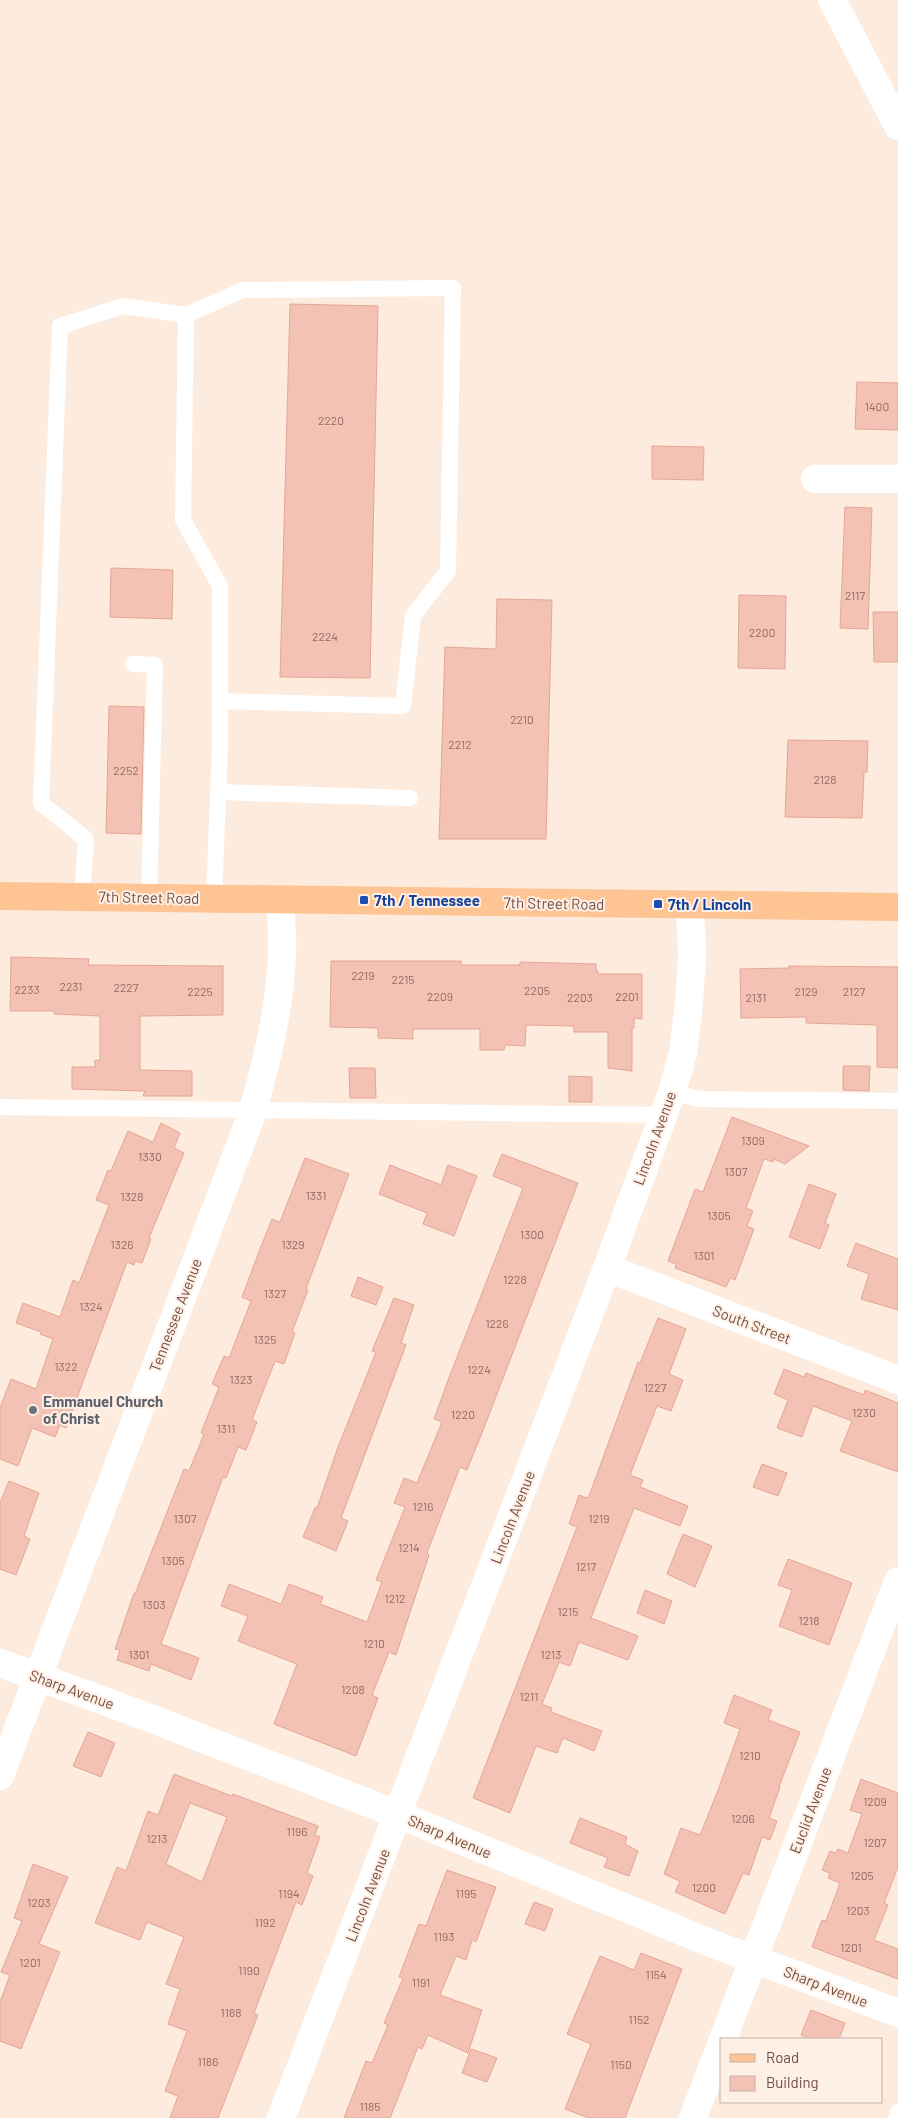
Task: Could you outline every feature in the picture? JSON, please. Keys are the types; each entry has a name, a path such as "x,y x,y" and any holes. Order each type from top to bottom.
{"main road":[{"name":"7th Street Road","path":"0,896 898,907"}],"street":[{"path":"832,0 898,126"},
{"path":"815,479 898,479"},
{"name":"Tennessee Avenue","path":"0,1776 253,1109 268,1061 276,1015 282,956 280,900"},
{"name":"Lincoln Avenue","path":"281,2118 607,1268 667,1103 682,1053 690,1004 692,955 690,904"},
{"name":"South Street","path":"607,1268 898,1380"},
{"name":"Euclid Avenue","path":"723,2038 898,1581"},
{"name":"Sharp Avenue","path":"0,1663 397,1814 542,1875 898,2014"},
{"name":"Euclid Avenue","path":"693,2118 720,2045"}],"lane":[{"path":"82,897 86,839 41,803 60,326 123,306 186,315 243,290 453,288 448,571 413,616 403,706 220,701"},
{"path":"186,315 184,520 220,586 220,701 214,898"},
{"path":"133,664 156,665 149,897"},
{"path":"218,792 410,798"},
{"path":"0,1107 253,1109 667,1103 699,1099 898,1101"},
{"path":"896,2118 898,2112"}],"building":[{"path":"290,304 378,306 370,678 280,677"},
{"path":"857,382 898,383 898,430 855,429"},
{"path":"652,446 704,447 703,480 652,479"},
{"path":"845,507 872,508 868,629 840,628"},
{"path":"111,568 173,570 172,619 110,617"},
{"path":"739,595 786,596 785,669 738,668"},
{"path":"497,599 552,600 546,839 439,839 445,647 496,649"},
{"path":"873,612 898,612 898,662 874,662"},
{"path":"109,706 144,707 141,834 106,833"},
{"path":"788,740 868,741 867,772 864,772 862,818 785,817"},
{"path":"11,957 89,959 88,965 223,966 223,1015 140,1016 140,1070 192,1071 192,1096 143,1096 145,1091 72,1089 72,1067 95,1067 95,1060 100,1060 100,1016 54,1014 54,1011 10,1011"},
{"path":"331,961 461,961 461,965 520,965 520,962 596,964 598,974 642,974 642,1019 634,1018 634,1028 632,1028 632,1071 608,1068 608,1032 574,1032 574,1026 526,1025 525,1046 505,1045 504,1050 480,1050 480,1029 413,1029 413,1039 378,1038 378,1028 330,1027"},
{"path":"789,966 898,967 898,1068 877,1067 877,1025 806,1023 806,1017 741,1018 740,969 789,968"},
{"path":"843,1066 870,1066 869,1091 843,1090"},
{"path":"349,1068 375,1068 376,1098 350,1098"},
{"path":"569,1076 592,1077 592,1102 569,1102"},
{"path":"732,1117 809,1146 785,1164 774,1159 773,1162 764,1159 746,1208 753,1211 747,1226 754,1229 735,1280 730,1278 726,1287 675,1268 676,1264 668,1261 695,1189 703,1192"},
{"path":"161,1123 180,1133 174,1148 184,1153 149,1238 151,1239 142,1263 135,1261 134,1265 127,1262 66,1428 60,1425 55,1437 32,1428 18,1466 0,1459 0,1408 11,1379 36,1389 53,1339 40,1334 41,1332 16,1323 23,1303 60,1317 73,1280 79,1283 109,1205 96,1200 108,1170 111,1171 128,1131 153,1142"},
{"path":"502,1154 578,1183 467,1470 460,1467 427,1553 429,1555 396,1655 389,1652 372,1695 378,1698 356,1756 274,1724 297,1664 238,1641 248,1616 221,1606 229,1584 281,1604 289,1584 323,1597 320,1604 367,1622 382,1582 376,1580 405,1507 394,1503 404,1478 417,1483 442,1422 434,1419 523,1188 493,1176"},
{"path":"305,1158 349,1174 306,1289 308,1290 292,1332 295,1333 284,1364 275,1361 252,1420 257,1422 246,1450 238,1447 226,1478 223,1477 161,1644 199,1658 191,1680 151,1664 149,1671 117,1660 120,1650 115,1649 134,1593 184,1469 189,1471 204,1434 201,1433 219,1387 212,1384 224,1356 229,1358 251,1301 242,1297 260,1249 272,1219 280,1222"},
{"path":"390,1165 441,1185 448,1165 477,1176 454,1236 423,1224 427,1213 379,1194"},
{"path":"809,1184 836,1194 825,1223 829,1225 820,1249 789,1237"},
{"path":"856,1243 898,1259 898,1310 861,1299 869,1274 847,1266"},
{"path":"358,1277 383,1287 376,1305 351,1296"},
{"path":"394,1298 414,1305 401,1343 406,1345 341,1518 348,1521 336,1551 303,1537 315,1508 317,1508 338,1447 376,1352 372,1351"},
{"path":"658,1318 686,1329 669,1374 683,1380 671,1411 657,1406 630,1475 643,1480 640,1487 688,1506 680,1526 634,1508 591,1618 638,1636 628,1660 579,1642 570,1666 559,1662 542,1704 552,1708 551,1712 602,1731 594,1751 563,1738 557,1753 536,1746 510,1813 473,1798 577,1527 569,1524 579,1495 587,1498 589,1496 638,1362 640,1363"},
{"path":"784,1369 804,1377 806,1373 864,1395 865,1390 898,1403 898,1472 840,1451 852,1421 813,1406 802,1437 777,1428 788,1400 774,1394"},
{"path":"762,1464 787,1473 778,1496 753,1487"},
{"path":"9,1481 39,1493 24,1536 30,1539 16,1575 0,1569 0,1503"},
{"path":"683,1534 712,1546 695,1587 667,1574"},
{"path":"788,1559 852,1583 829,1645 779,1626 792,1590 778,1585"},
{"path":"645,1590 672,1601 664,1624 637,1613"},
{"path":"734,1695 772,1710 768,1720 800,1732 769,1818 777,1821 770,1840 762,1837 749,1875 743,1873 725,1914 675,1892 680,1881 664,1874 681,1828 700,1835 717,1793 740,1729 724,1723"},
{"path":"88,1732 115,1743 101,1777 73,1766"},
{"path":"174,1774 318,1826 315,1835 320,1837 307,1873 313,1876 302,1905 296,1902 254,2013 258,2015 218,2118 170,2118 178,2096 165,2091 187,2031 168,2024 180,1989 166,1984 184,1937 147,1922 140,1940 95,1923 117,1867 126,1871 148,1811 158,1815","holes":["190,1803 227,1817 202,1882 166,1864"]},
{"path":"861,1779 898,1793 898,1867 884,1903 888,1905 874,1940 898,1949 898,1979 812,1947 822,1920 826,1921 840,1883 828,1878 830,1873 822,1870 830,1851 836,1853 838,1849 848,1853 862,1814 850,1810"},
{"path":"580,1818 627,1837 625,1844 638,1851 629,1876 604,1867 608,1858 570,1843"},
{"path":"33,1864 68,1877 39,1944 60,1952 21,2049 0,2041 0,2002 10,1975 1,1972 22,1921 14,1918"},
{"path":"447,1870 496,1887 476,1942 472,1940 466,1960 456,1956 440,1995 482,2010 468,2053 428,2035 422,2049 418,2047 390,2118 344,2118 366,2061 372,2063 388,2025 384,2023 403,1978 399,1977 419,1924 426,1926"},
{"path":"534,1902 553,1909 545,1931 525,1924"},
{"path":"641,1953 682,1969 625,2118 589,2118 565,2109 591,2044 567,2034 600,1956 634,1970"},
{"path":"811,2010 845,2023 839,2038 809,2038 801,2035"},
{"path":"471,2049 497,2058 487,2082 462,2073"}],"place":[{"name":"7th / Tennessee","path":"364,900"},
{"name":"7th / Lincoln","path":"658,904"},
{"name":"Emmanuel Church of Christ","path":"33,1410"}]}
